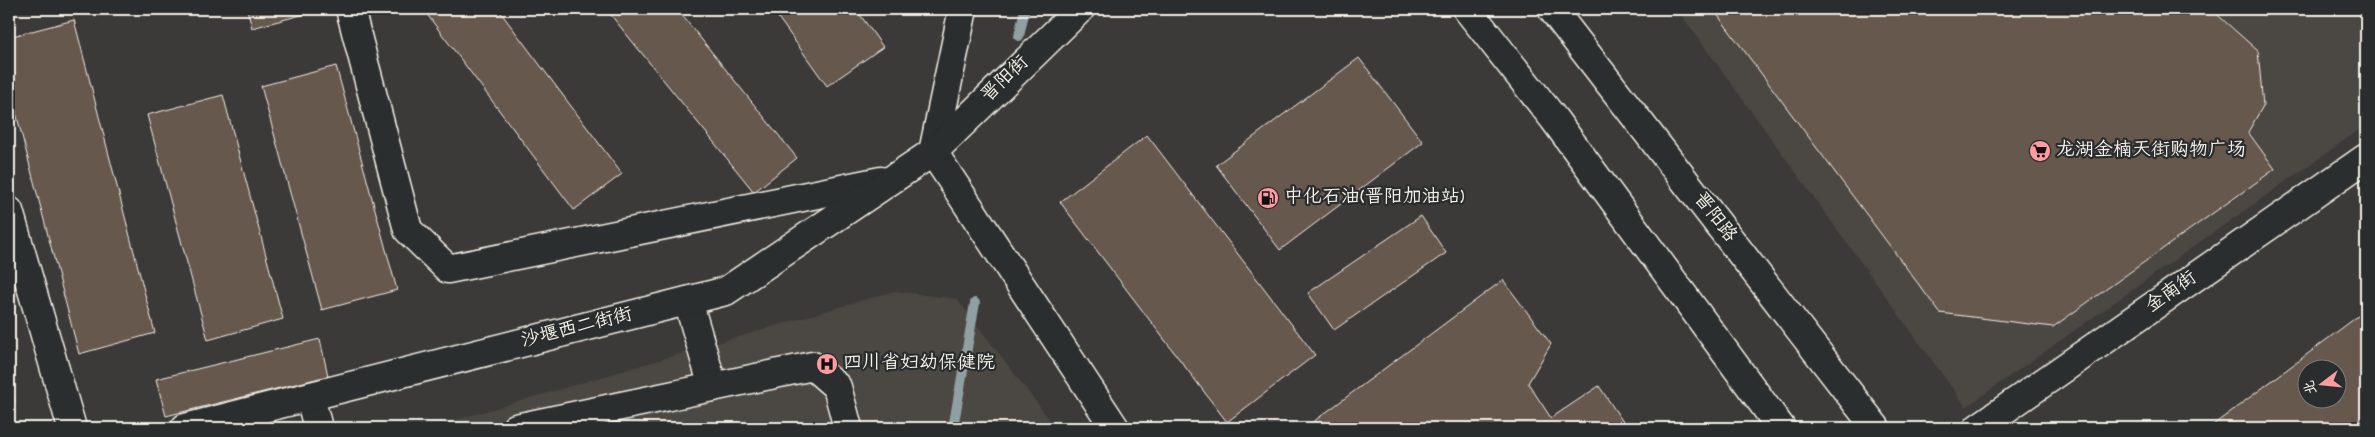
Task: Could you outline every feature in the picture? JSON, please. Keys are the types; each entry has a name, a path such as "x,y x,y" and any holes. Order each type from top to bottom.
{"main road":[{"path":"350,9 408,230 448,269 895,178"},
{"path":"963,9 933,152 1115,428"},
{"name":"晋阳街","path":"933,152 1080,9"},
{"path":"1467,9 1554,119 1781,428"},
{"name":"晋阳路","path":"1552,9 1876,428"},
{"name":"沙堰西二街街","path":"185,428 726,291 933,152"},
{"name":"金南街","path":"1978,428 2366,158"},
{"path":"9,211 72,428"},
{"path":"688,301 712,388"},
{"path":"516,428 813,366 837,387 848,428"},
{"path":"1758,396 1773,428"},
{"path":"310,397 318,428"}],"shaded area":[{"name":"龙湖金楠天街购物广场","path":"1677,9 2366,9 2366,125 1966,407"},
{"name":"四川省妇幼保健院","path":"894,291 957,299 1056,428 428,428"}],"building":[{"path":"247,9 324,9 252,28"},
{"path":"423,9 498,9 622,174 574,210"},
{"path":"606,9 677,9 797,158 754,192"},
{"path":"772,9 856,9 883,47 827,86"},
{"name":"龙湖金楠天街购物广场","path":"1713,9 2211,9 2258,51 2263,106 2248,132 2275,169 2053,327 1940,313"},
{"path":"74,20 155,333 79,354 9,86 9,37"},
{"path":"1359,58 1423,142 1280,250 1216,165"},
{"path":"336,66 397,290 322,310 261,86"},
{"path":"223,95 283,319 208,340 147,115"},
{"path":"1147,135 1315,355 1227,422 1060,202"},
{"path":"1421,216 1446,253 1334,330 1308,293"},
{"path":"1503,280 1551,344 1528,383 1551,418 1599,386 1627,428 1305,428"},
{"path":"2366,310 2366,428 2209,428 2298,361 2298,410 2348,410 2348,360 2299,360"},
{"path":"320,339 328,376 166,416 156,379"},
{"path":"9,373 15,402 9,402"}],"waterway":[{"path":"1019,36 1025,9"},
{"path":"953,428 975,303"}],"place":[{"name":"龙湖金楠天街购物广场","path":"2040,151"},
{"name":"中化石油(晋阳加油站)","path":"1268,198"},
{"name":"四川省妇幼保健院","path":"827,364"}]}
